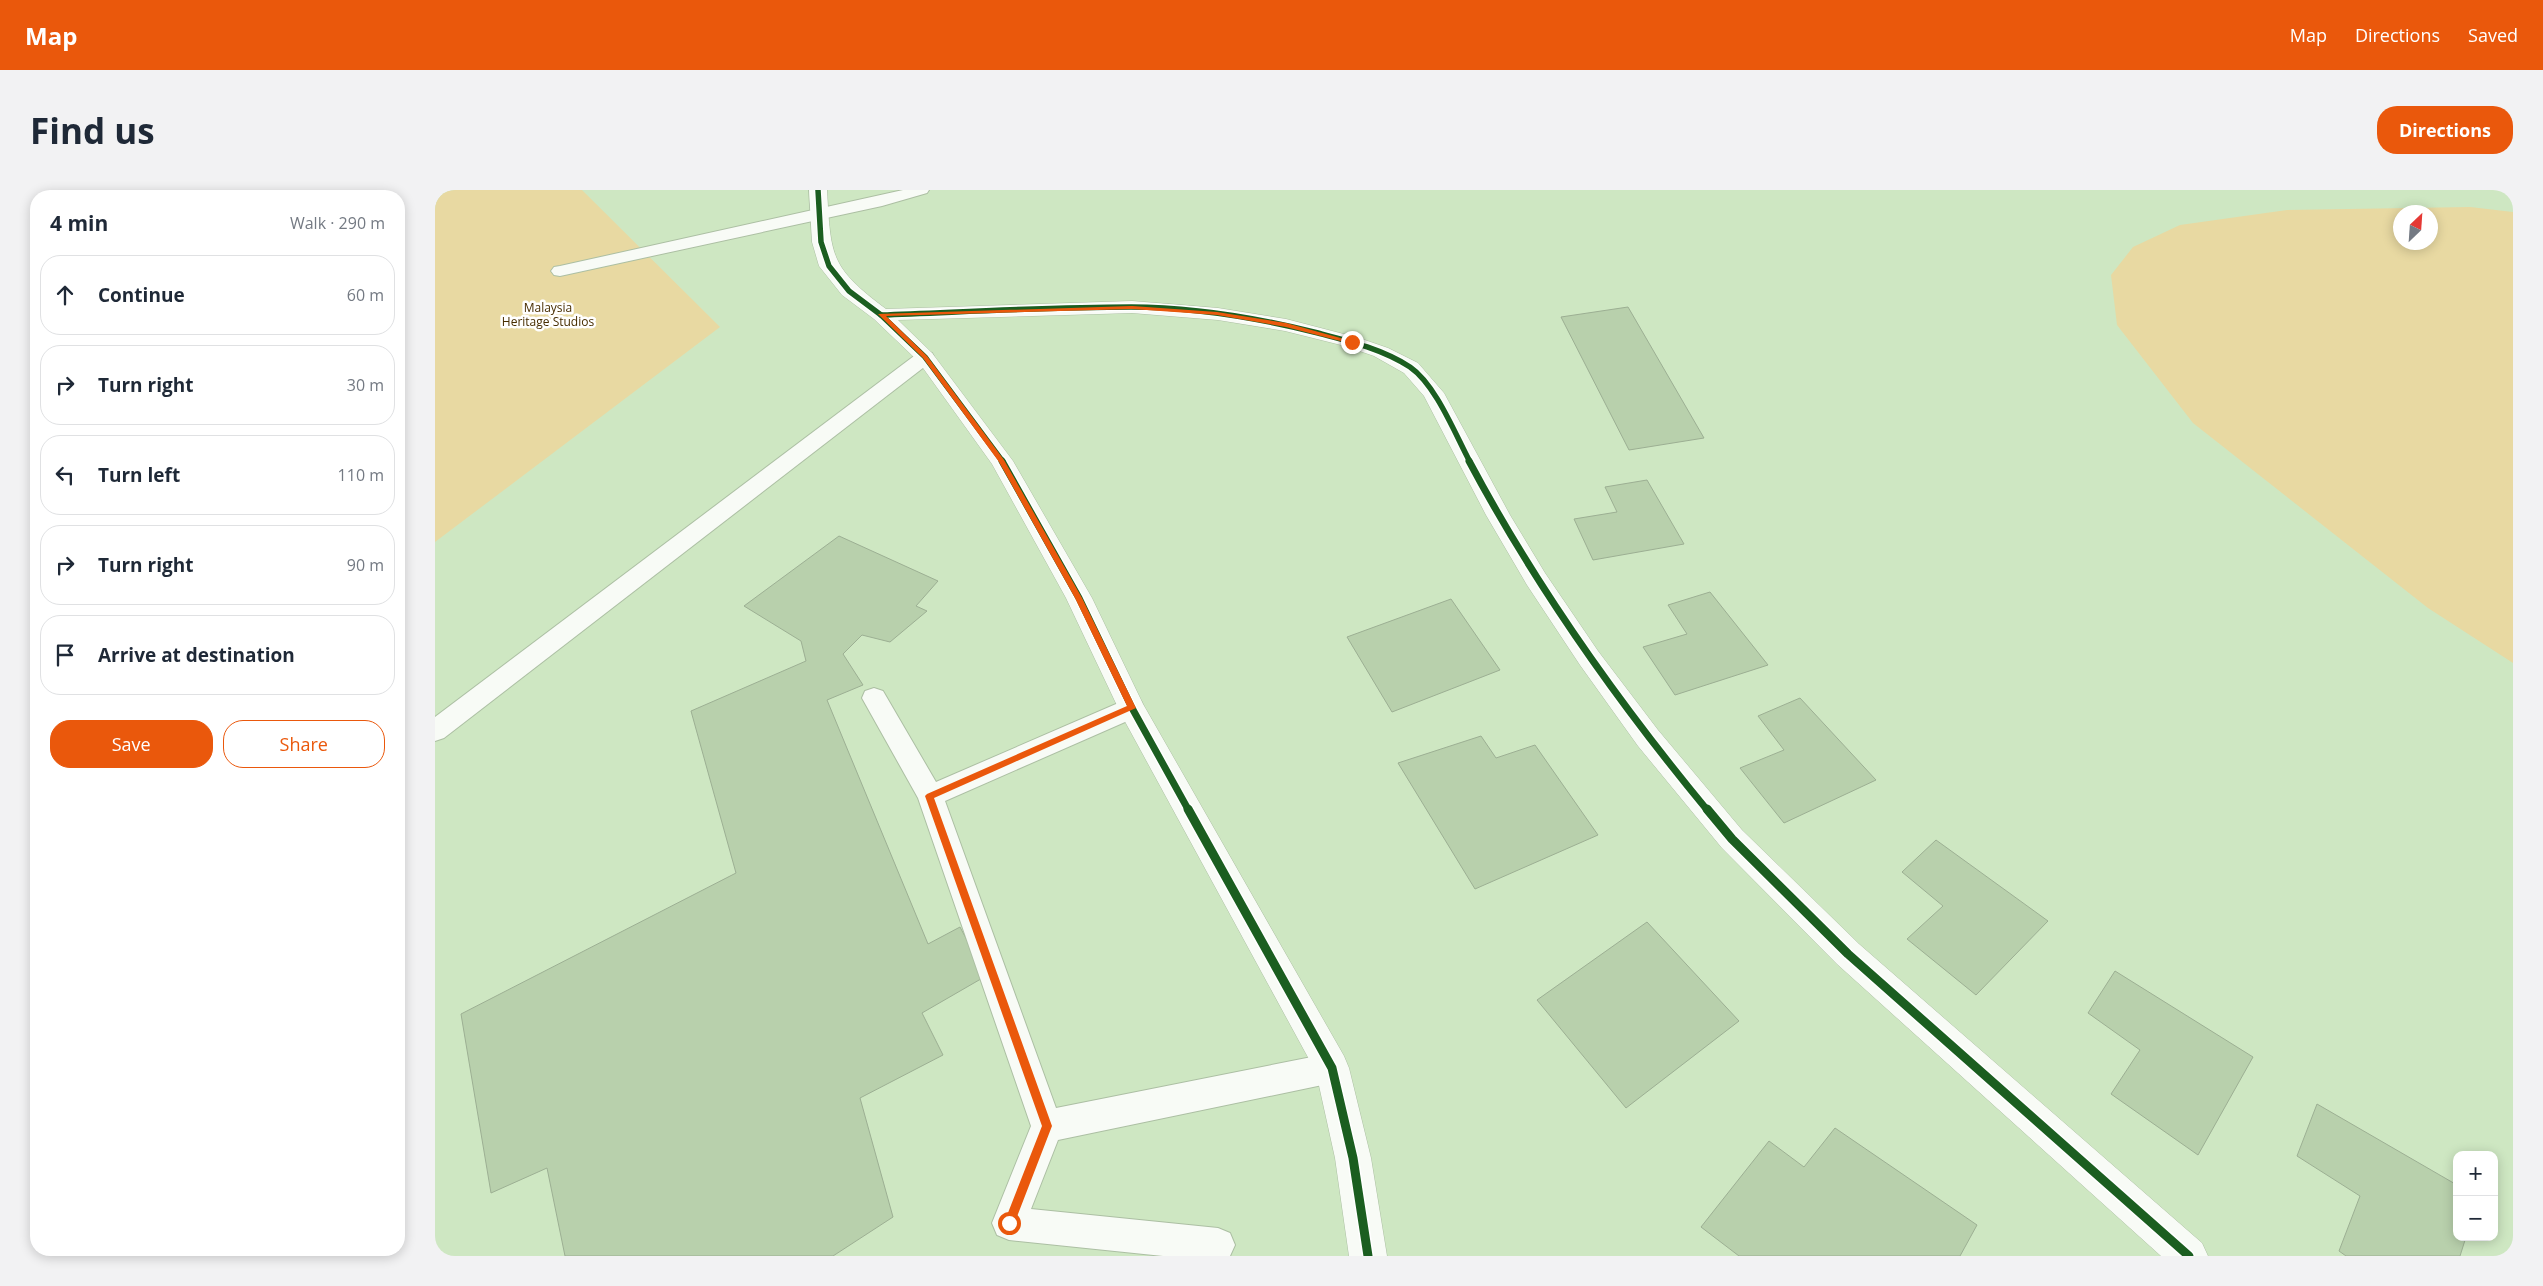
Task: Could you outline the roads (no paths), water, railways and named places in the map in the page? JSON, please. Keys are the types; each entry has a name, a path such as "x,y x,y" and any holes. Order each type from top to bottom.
{"street":[{"path":"819,202 821,242 829,266 849,291 881,314 925,357 1002,461 1079,598 1132,708 1332,1068 1353,1158 1368,1256"},
{"path":"881,314 1132,308 1217,314 1286,325 1352,342 1381,352 1411,368 1433,392 1498,515 1536,579 1589,658 1648,738 1733,839 1849,954 2189,1256"}],"lane":[{"path":"560,271 819,202 882,201 921,190"},
{"path":"435,731 925,357"},
{"path":"873,698 930,796 1047,1126 1009,1223 1218,1245"},
{"path":"930,796 1132,708"},
{"path":"1047,1126 1332,1068"}],"park label":[{"name":"Malaysia Heritage Studios","path":"548,314"}]}
